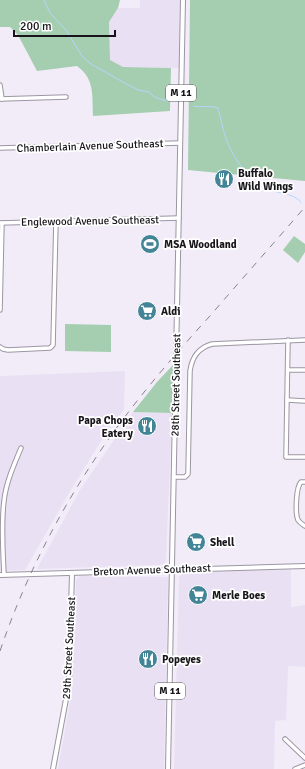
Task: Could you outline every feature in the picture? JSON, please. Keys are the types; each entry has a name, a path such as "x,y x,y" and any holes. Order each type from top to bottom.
{"main road":[{"name":"28th Street Southeast","path":"168,769 183,0"},
{"name":"Breton Avenue Southeast","path":"2,575 305,566"},
{"name":"29th Street Southeast","path":"53,769 69,683 72,573"}],"street":[{"path":"0,85 1,99 66,97"},
{"name":"Chamberlain Avenue Southeast","path":"0,148 180,143"},
{"name":"Englewood Avenue Southeast","path":"1,223 179,218"},
{"path":"0,347 8,350 52,347 54,341 56,221"},
{"path":"0,310 1,223"},
{"path":"288,340 286,457 305,457"},
{"path":"174,477 185,477 188,474 190,371 196,354 203,348 212,344 305,340"},
{"path":"288,370 305,370"},
{"path":"287,400 305,400"},
{"path":"2,575 2,520 4,500 8,480 21,448"},
{"path":"305,482 301,482 297,490 297,516 301,524 305,526"},
{"path":"285,739 305,758"},
{"path":"295,769 305,765"}],"shaded area":[{"path":"140,0 180,0 180,68 123,67 110,61 109,22 118,8 140,8"},
{"path":"125,371 124,410 109,428 69,493 25,570 0,571 0,376"},
{"path":"133,412 172,413 165,563 160,565 37,569 80,490"},
{"path":"291,569 291,607 305,605 305,667 288,666 286,720 275,721 274,769 174,769 179,577 185,573"},
{"path":"80,576 168,577 164,769 58,769 72,691 76,580"}],"green space":[{"path":"0,0 120,0 118,8 109,22 110,60 123,67 171,68 170,111 93,116 90,82 83,71 77,66 37,71 18,35 10,27 0,27"},
{"path":"190,0 305,0 305,181 188,170"},
{"path":"294,236 305,244 305,252 298,263 283,250"},
{"path":"65,324 111,325 111,352 65,351"},
{"path":"173,365 172,413 133,412 157,382"}],"waterway":[{"path":"44,0 50,13 66,30 82,56 91,64 138,90 149,92 154,97 167,101"},
{"path":"194,106 218,108 228,144 241,167 253,180 265,188 293,196 301,202"}],"railway":[{"path":"0,651 23,592 50,534 82,479 100,452 118,426 162,370 305,207"}],"place":[{"name":"Buffalo Wild Wings","path":"224,179"},
{"name":"MSA Woodland","path":"150,244"},
{"name":"Aldi","path":"147,311"},
{"name":"Papa Chops Eatery","path":"147,426"},
{"name":"Shell","path":"196,542"},
{"name":"Merle Boes","path":"198,595"},
{"name":"Popeyes","path":"148,659"}]}
